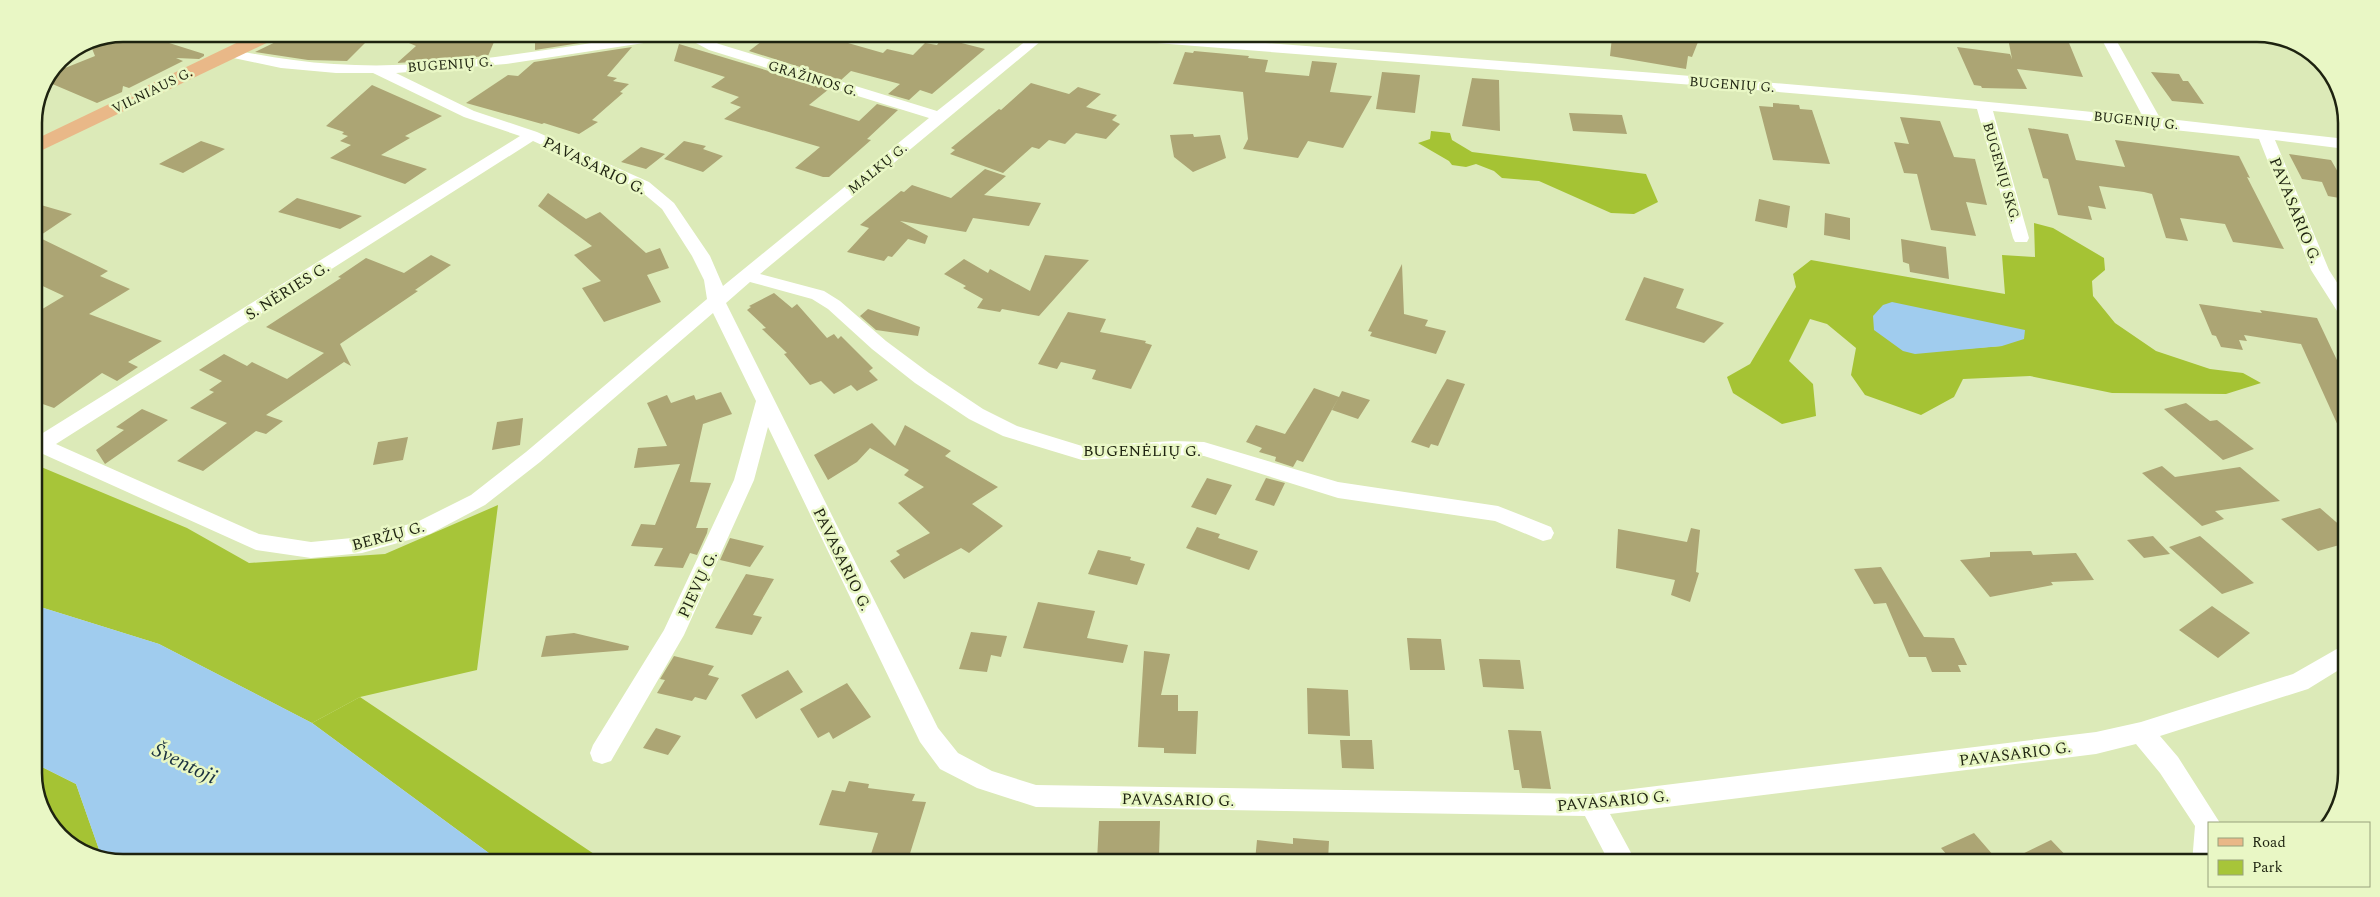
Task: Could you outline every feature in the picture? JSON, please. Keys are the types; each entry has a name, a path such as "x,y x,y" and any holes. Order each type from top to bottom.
{"main road":[{"name":"VILNIAUS G.","path":"42,144 253,42"}],"street":[{"name":"BUGENIŲ G.","path":"229,53 280,64 376,69 492,61 622,42"},
{"name":"GRAŽINOS G.","path":"702,42 714,48 940,117"},
{"name":"MALKŲ G.","path":"717,303 806,225 1033,42"},
{"name":"BUGENIŲ G.","path":"1251,42 1984,106 2154,122 2337,143"},
{"path":"2110,42 2154,122"},
{"name":"PAVASARIO G.","path":"376,69 470,114 532,135 643,185 668,206 713,280 717,303 928,735 949,761 986,780 1036,796 1537,806 1592,805 2096,743 2141,732 2300,682 2338,659"},
{"name":"BUGENIŲ SKG.","path":"1984,106 2021,238"},
{"name":"PAVASARIO G.","path":"2266,134 2320,270 2337,298"},
{"name":"S. NĖRIES G.","path":"42,440 532,135"},
{"name":"BUGENĖLIŲ G.","path":"748,276 818,295 922,378 976,414 1010,431 1082,453 1174,448 1204,449 1338,490 1498,514 1543,532"},
{"name":"BERŽŲ G.","path":"42,445 256,542 311,550 362,545 423,528 478,500 717,303"},
{"name":"PIEVŲ G.","path":"602,753 673,636 744,480 765,402"},
{"path":"2141,732 2169,765 2208,824 2206,854"},
{"path":"1592,805 1619,854"}],"green space":[{"path":"1431,131 1450,133 1452,140 1472,152 1646,174 1658,202 1634,214 1611,213 1539,181 1502,178 1494,171 1476,164 1466,167 1452,165 1449,161 1418,143 1430,139"},
{"path":"2034,223 2053,228 2104,258 2105,270 2092,281 2093,296 2115,323 2156,351 2210,369 2243,373 2261,383 2226,394 2112,393 2030,376 1963,379 1954,397 1921,415 1865,395 1851,375 1856,348 1827,324 1810,319 1789,361 1813,384 1816,416 1782,424 1733,393 1727,377 1750,364 1796,287 1793,274 1811,260 2005,294 2002,255 2035,257","holes":["1928,310 1954,316 2002,346 1962,349"]},
{"path":"43,468 187,528 249,563 385,554 498,505 477,670 360,697 312,723 159,644 43,608"},
{"path":"360,697 594,854 490,854 312,723"},
{"path":"43,767 76,784 99,850 79,841 59,823 45,794"}],"water":[{"path":"1892,302 2025,330 2024,339 2002,346 1915,354 1903,351 1874,330 1873,316 1883,305"},
{"name":"Šventoji","path":"43,608 159,644 312,723 490,854 113,854 99,850 76,784 43,767"}],"building":[{"path":"124,42 166,42 204,54 199,59 176,58 183,61 129,88 123,86 122,92 97,103 53,84 64,68 95,56 93,49 108,44"},
{"path":"276,42 366,42 347,61 308,60 255,52"},
{"path":"407,42 494,42 488,56 397,63 416,46"},
{"path":"535,42 586,42 535,50"},
{"path":"761,42 844,42 883,53 887,49 913,55 925,43 937,45 939,42 958,42 985,49 932,94 920,90 909,100 888,94 900,84 851,71 841,80 749,51"},
{"path":"1611,42 1698,42 1692,57 1688,56 1686,69 1610,56"},
{"path":"2009,42 2069,42 2083,77 2017,69 2027,89 1982,88 1981,86 1974,85 1957,47 2010,54 2012,59"},
{"path":"679,44 829,89 809,105 859,121 877,104 898,110 867,139 871,140 829,177 823,177 795,168 820,147 724,119 741,107 730,103 739,97 711,87 725,77 674,61"},
{"path":"632,47 607,76 617,78 613,81 629,84 620,92 623,93 592,120 598,122 579,134 466,103 508,75 518,76 534,62"},
{"path":"1194,51 1249,56 1248,58 1268,60 1265,72 1309,76 1312,61 1337,63 1330,92 1372,96 1343,148 1308,141 1298,158 1243,149 1248,139 1243,92 1173,84 1185,52 1193,53"},
{"path":"1382,72 1420,75 1415,113 1376,109"},
{"path":"2151,72 2179,74 2183,81 2188,81 2204,104 2172,101"},
{"path":"1472,78 1499,80 1500,131 1462,126"},
{"path":"1031,83 1069,94 1078,87 1101,94 1086,107 1117,115 1112,120 1120,124 1106,139 1076,133 1065,144 1049,140 1039,149 1032,147 1003,173 950,154 955,150 951,148 999,109 1001,110"},
{"path":"372,85 442,116 405,136 410,138 381,155 427,169 405,184 330,158 351,145 340,141 348,136 342,134 344,132 326,126"},
{"path":"1773,103 1799,105 1800,109 1812,110 1830,164 1773,160 1759,106 1773,107"},
{"path":"1569,113 1622,115 1627,134 1573,131"},
{"path":"1900,117 1940,121 1954,157 1975,159 1987,205 1966,202 1976,236 1931,230 1917,174 1904,173 1894,142 1909,144"},
{"path":"2028,128 2068,134 2076,160 2125,167 2115,140 2239,156 2250,178 2247,177 2284,249 2233,242 2225,224 2180,218 2188,241 2166,238 2152,194 2144,192 2099,186 2106,209 2088,206 2092,220 2058,215 2048,179 2043,178"},
{"path":"1193,134 1194,137 1220,135 1226,158 1193,172 1174,157 1170,135"},
{"path":"201,141 225,149 183,173 159,164"},
{"path":"684,141 706,146 703,149 723,156 703,172 664,159"},
{"path":"641,147 665,154 646,169 621,162"},
{"path":"2289,154 2331,160 2337,171 2337,198 2328,196 2322,182 2302,179"},
{"path":"985,169 1006,176 984,195 1041,203 1029,226 973,218 966,232 900,221 928,236 925,244 908,239 892,257 888,256 884,261 847,252 869,228 860,225 901,191 904,192 912,185 951,198"},
{"path":"548,193 586,219 600,212 646,253 660,248 669,268 647,275 661,302 604,322 582,288 601,281 574,255 592,246 538,206"},
{"path":"297,198 362,216 340,229 278,212"},
{"path":"1759,199 1790,206 1787,228 1755,221"},
{"path":"42,205 72,214 42,234"},
{"path":"1825,213 1850,218 1850,240 1824,235"},
{"path":"42,239 108,271 100,276 130,289 89,314 162,341 128,362 138,367 117,381 102,373 54,408 42,404 42,309 64,296 42,286"},
{"path":"1901,239 1946,247 1949,279 1910,272 1909,264 1903,262"},
{"path":"431,255 451,265 415,290 418,291 340,344 351,366 344,362 266,415 283,421 266,434 256,431 203,471 177,461 227,423 190,408 214,392 209,390 222,381 199,370 224,354 247,366 252,362 287,379 324,353 266,327 341,278 338,277 366,258 404,273"},
{"path":"1045,255 1089,260 1039,316 1002,309 1000,312 977,308 983,299 963,288 966,286 944,274 964,259 988,273 990,269 1030,291"},
{"path":"1402,264 1404,314 1428,320 1425,326 1446,331 1436,354 1370,336 1372,332 1368,331"},
{"path":"1644,277 1684,289 1676,308 1724,323 1704,343 1625,320"},
{"path":"774,293 792,308 797,304 827,338 834,334 838,339 841,336 873,368 869,371 878,380 857,391 851,385 834,394 821,381 810,385 784,354 787,353 762,329 766,328 747,310 751,307 749,306"},
{"path":"2199,304 2262,313 2260,310 2317,318 2337,361 2337,425 2301,344 2244,335 2247,341 2239,340 2243,350 2221,347 2216,336 2212,335"},
{"path":"868,309 920,327 918,336 876,330 860,316"},
{"path":"1068,312 1106,319 1100,332 1146,341 1145,343 1152,345 1131,389 1092,379 1096,370 1061,362 1057,369 1038,364"},
{"path":"1447,379 1465,384 1438,446 1431,444 1429,448 1411,442"},
{"path":"1314,388 1339,397 1303,462 1297,460 1293,467 1275,461 1276,457 1259,452 1262,448 1246,442 1256,425 1285,434"},
{"path":"1342,391 1370,400 1358,419 1332,410"},
{"path":"721,392 732,414 703,424 690,482 711,483 696,528 708,528 707,533 697,555 690,553 683,568 654,566 663,548 631,546 641,524 655,525 680,464 634,468 638,448 667,446 647,403 667,395 671,403 694,395 696,400"},
{"path":"2186,403 2210,421 2217,420 2254,449 2223,460 2164,409"},
{"path":"142,409 168,420 105,464 96,450 124,430 116,427"},
{"path":"523,418 520,445 492,450 497,422"},
{"path":"872,423 895,446 905,425 951,451 945,456 998,487 972,504 1003,526 969,553 961,548 904,579 890,561 900,555 896,551 930,533 898,503 924,487 904,475 909,470 870,448 857,462 828,480 814,455"},
{"path":"408,437 403,460 373,465 378,442"},
{"path":"2162,466 2175,477 2240,467 2280,501 2215,511 2224,519 2202,526 2142,473"},
{"path":"1207,478 1232,485 1216,515 1191,507"},
{"path":"1266,478 1285,483 1274,506 1255,500"},
{"path":"2320,508 2338,523 2338,545 2318,551 2281,519"},
{"path":"1197,527 1220,534 1218,538 1258,551 1249,570 1186,548"},
{"path":"1691,528 1700,530 1696,572 1699,573 1690,602 1671,595 1675,580 1616,568 1618,529 1687,542"},
{"path":"2153,536 2170,554 2144,558 2127,540"},
{"path":"2200,536 2254,583 2222,594 2169,547"},
{"path":"730,538 764,546 750,567 720,560"},
{"path":"1098,550 1131,557 1130,560 1145,564 1137,585 1088,574"},
{"path":"2031,551 2033,555 2076,553 2094,580 2051,582 2053,585 1990,597 1960,560 1990,557 1990,552"},
{"path":"1881,567 1924,637 1954,638 1967,665 1958,665 1961,672 1932,672 1926,657 1909,657 1886,603 1874,604 1854,569"},
{"path":"746,574 774,579 753,615 762,617 752,635 715,628"},
{"path":"1038,602 1095,611 1087,638 1128,645 1123,663 1023,648"},
{"path":"2212,606 2250,633 2218,658 2179,630"},
{"path":"971,632 1007,636 1001,657 991,655 987,672 959,669"},
{"path":"574,633 629,646 628,650 541,657 546,636"},
{"path":"1407,638 1441,639 1445,670 1410,670"},
{"path":"1144,651 1170,654 1161,695 1178,695 1178,711 1198,711 1196,754 1164,753 1164,748 1138,747"},
{"path":"674,656 714,666 708,675 719,678 706,700 695,697 692,701 657,693 665,680 660,679"},
{"path":"1479,659 1520,660 1524,689 1483,687"},
{"path":"788,670 803,692 756,719 741,695"},
{"path":"847,683 871,717 833,739 829,732 818,738 800,709"},
{"path":"1307,688 1348,690 1350,736 1308,734"},
{"path":"656,728 681,736 668,755 643,748"},
{"path":"1508,730 1541,731 1551,789 1522,788 1519,770 1514,770"},
{"path":"1340,740 1372,740 1374,769 1342,768"},
{"path":"849,781 869,784 868,788 915,794 912,801 926,802 910,854 871,854 878,833 819,825 832,790 845,792"},
{"path":"1099,821 1160,821 1159,854 1097,854"},
{"path":"1974,833 1992,854 1946,854 1941,848"},
{"path":"1293,838 1329,841 1328,854 1256,854 1257,840 1293,844"},
{"path":"2051,840 2064,854 2022,854"}]}
